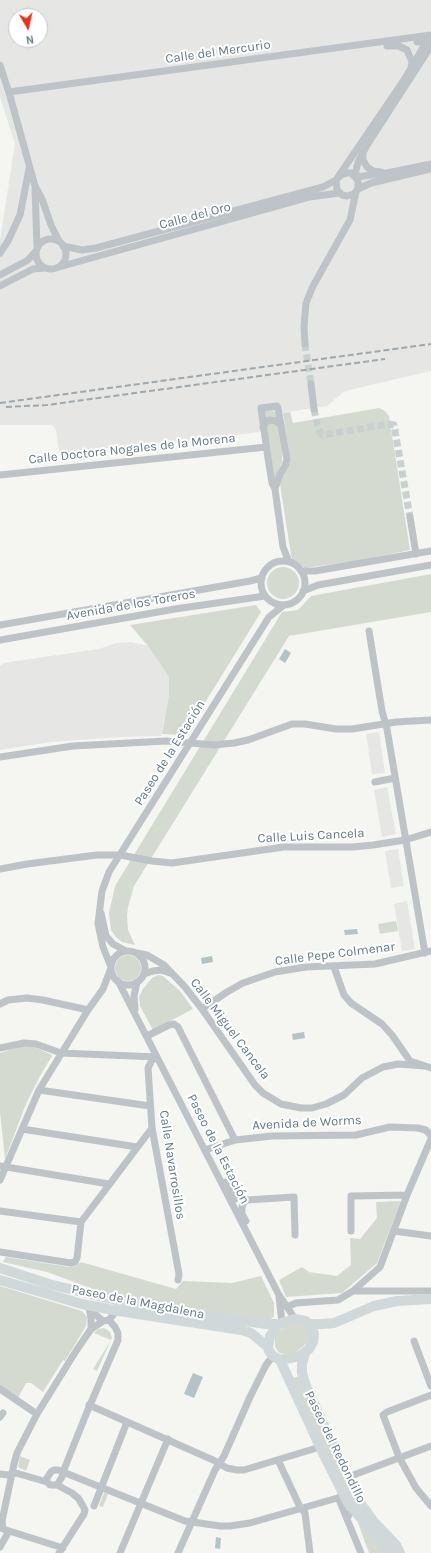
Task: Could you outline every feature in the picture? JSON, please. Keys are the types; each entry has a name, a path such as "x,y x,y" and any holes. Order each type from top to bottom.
{"main road":[{"name":"Paseo de la Magdalena","path":"0,1268 49,1284 131,1303 266,1324 280,1323"},
{"name":"Paseo de la Magdalena","path":"0,1280 86,1306 240,1330 251,1333 274,1354"},
{"path":"314,1337 334,1323 374,1306 398,1301 431,1299"},
{"path":"295,1319 305,1321 313,1328 314,1337 309,1349 305,1353 295,1358 274,1354 270,1336 280,1323 295,1319"},
{"path":"310,1324 334,1323"},
{"name":"Paseo del Redondillo","path":"305,1353 302,1364 302,1373 306,1386 358,1500 374,1522 396,1546 400,1553"},
{"name":"Paseo del Redondillo","path":"274,1354 320,1447 350,1515 391,1553"}],"street":[{"name":"Calle del Mercurio","path":"10,94 387,46 430,38"},
{"name":"Calle del Mercurio","path":"10,94 430,38"},
{"path":"353,206 347,196 339,193 336,187 337,179 411,69 430,38"},
{"path":"305,344 304,327 306,303 313,286 350,220 359,182 356,176 358,162 430,38"},
{"path":"387,46 399,46 407,50 412,62 411,69"},
{"path":"0,65 10,94 35,186 42,199 51,226 66,255 59,267 54,269 33,269 0,286"},
{"path":"363,152 363,160 367,167 373,171 387,173"},
{"path":"337,179 341,175 348,173 356,176 387,173 431,164"},
{"path":"0,252 8,241 20,215 29,166"},
{"path":"347,196 371,183 431,169"},
{"name":"Calle del Oro","path":"61,244 82,250 96,248 323,187 337,179"},
{"path":"35,186 36,260 44,268"},
{"name":"Calle del Oro","path":"59,267 303,199 331,193 339,193"},
{"path":"0,275 28,260 43,241 55,240 61,244"},
{"path":"311,384 314,409"},
{"path":"275,489 287,459 277,406 261,408 283,547 289,562"},
{"path":"263,427 269,420 276,421 281,425"},
{"name":"Calle Doctora Nogales de la Morena","path":"0,475 266,447"},
{"path":"410,517 416,554"},
{"path":"279,562 283,547"},
{"path":"301,571 315,571 431,551"},
{"path":"304,591 305,583 301,571 298,567 289,562 279,562 270,566 262,578 262,585 268,598 274,603 284,605 296,601 304,591 318,585 431,566"},
{"name":"Avenida de los Toreros","path":"0,625 262,578"},
{"name":"Avenida de los Toreros","path":"0,639 175,609 268,598"},
{"name":"Paseo de la Estación","path":"268,598 269,617"},
{"name":"Paseo de la Estación","path":"111,968 103,947 98,924 102,891 109,872 269,617 284,605"},
{"path":"369,631 405,840 428,952"},
{"path":"0,757 73,746 166,741 234,744 292,724 352,729 385,724 431,720"},
{"path":"374,782 395,778"},
{"name":"Calle Luis Cancela","path":"0,869 97,855 120,855 172,863 271,848 353,847 405,840 431,832"},
{"name":"Paseo de la Estación","path":"100,905 106,936 113,944 126,950"},
{"path":"0,1180 2,1167 22,1129 39,1090 88,1010 103,989 111,968 116,956 126,950 137,953 141,956 145,964 144,974 138,982 130,985 117,981 111,968"},
{"name":"Calle Pepe Colmenar","path":"202,1009 227,992 260,976 290,969 375,964 428,952"},
{"name":"Calle Miguel Cancela","path":"137,953 147,955 164,965 185,987 255,1085 272,1100 286,1105 301,1108 312,1108 326,1104 344,1095 362,1078 383,1067 398,1064 428,1067"},
{"path":"334,967 344,995 351,1003 382,1024 392,1035 404,1055 398,1064"},
{"name":"Calle Miguel Cancela","path":"144,974 161,970 172,974"},
{"path":"103,989 117,981"},
{"name":"Paseo de la Estación","path":"117,981 147,1036 279,1295 295,1319"},
{"name":"Paseo de la Estación","path":"135,1015 134,996 138,982"},
{"path":"0,1004 8,1000 28,998 88,1010"},
{"path":"147,1036 169,1025 174,1024 178,1027 235,1140"},
{"path":"1,1047 24,1043 36,1044 61,1054 157,1057"},
{"name":"Calle Miguel Cancela","path":"404,1055 410,1061 428,1067"},
{"name":"Calle Navarrosillos","path":"157,1057 152,1060 148,1068 152,1128 179,1274 178,1280"},
{"path":"39,1090 150,1106"},
{"path":"418,1128 431,1126"},
{"name":"Avenida de Worms","path":"205,1150 235,1140 272,1136 356,1135 390,1127 418,1128 426,1130 431,1138"},
{"path":"0,1211 81,1222 136,1147 152,1128"},
{"path":"22,1129 136,1147"},
{"path":"287,1308 296,1303 338,1300 353,1291 380,1267 431,1138"},
{"path":"2,1167 109,1184"},
{"path":"220,1179 227,1182 230,1189 243,1200"},
{"path":"351,1231 351,1196 408,1195"},
{"path":"231,1202 294,1197 295,1235"},
{"path":"243,1200 242,1214 250,1229 250,1238"},
{"name":"Paseo de la Magdalena","path":"0,1252 71,1263 75,1262 77,1258 81,1222"},
{"path":"394,1231 431,1236"},
{"path":"353,1291 431,1291"},
{"name":"Paseo de la Estación","path":"279,1295 280,1323"},
{"path":"57,1485 62,1477 89,1405 118,1340 118,1333 115,1327 86,1306"},
{"path":"86,1306 91,1329"},
{"path":"0,1548 6,1530 2,1521 17,1453 37,1414 91,1329 106,1321 116,1311"},
{"path":"414,1341 431,1386"},
{"path":"178,1553 250,1397 266,1365 274,1354"},
{"path":"0,1388 37,1414"},
{"path":"431,1395 387,1412 383,1415 400,1457 416,1488 431,1506"},
{"path":"89,1405 168,1439 227,1468 237,1470 244,1470 320,1447"},
{"path":"94,1506 127,1422"},
{"path":"120,1553 168,1439"},
{"path":"348,1477 431,1446"},
{"path":"278,1460 301,1508 305,1513 310,1553"},
{"path":"47,1482 50,1474 54,1470 63,1472 185,1521 220,1526 240,1525 301,1508 341,1494"},
{"path":"0,1474 8,1475 16,1473 47,1482 50,1485 57,1485 72,1493 79,1499 85,1510 84,1514 61,1550 6,1530"},
{"path":"350,1515 361,1553"}],"shaded area":[{"path":"0,0 431,0 431,371 345,391 327,406 267,415 269,431 59,453 56,430 52,425 0,425 0,240 15,144 0,97"},
{"path":"379,408 385,411 389,416 410,550 362,560 305,568 292,560 281,491 280,481 290,458 283,413 290,412 293,423"},
{"path":"272,410 277,414 283,445 282,462 275,482 263,411"},
{"path":"280,567 286,567 295,571 299,583 295,595 286,599 280,599 271,595 267,586 267,580 271,571"},
{"path":"431,574 431,612 289,636 134,886 127,916 128,930 135,945 122,942 116,937 111,930 109,913 115,886 282,612 298,610 311,596"},
{"path":"256,605 261,612 185,735 162,734 169,694 169,677 148,646 130,625"},
{"path":"132,642 148,646 169,677 169,694 161,736 120,737 50,742 0,750 0,666 3,663 99,649 116,643"},
{"path":"285,649 291,653 285,663 279,659"},
{"path":"379,732 385,773 372,774 366,734"},
{"path":"387,787 396,834 382,837 374,790"},
{"path":"398,849 404,886 391,888 385,851"},
{"path":"407,901 415,949 402,951 394,904"},
{"path":"396,921 398,931 380,934 378,924"},
{"path":"357,929 358,934 345,935 344,930"},
{"path":"128,955 137,959 141,968 137,977 128,981 119,977 115,968 119,959"},
{"path":"212,956 213,962 202,964 201,958"},
{"path":"158,975 163,976 180,991 193,1009 153,1030 140,1006 139,997 143,989 152,978"},
{"path":"304,1032 305,1038 293,1040 292,1034"},
{"path":"22,1046 32,1046 52,1056 26,1104 5,1159 0,1112 0,1053"},
{"path":"401,1201 377,1263 342,1293 286,1297 279,1280 302,1267 309,1272 337,1276 351,1265 350,1238 360,1239 377,1218 376,1202"},
{"path":"6,1257 70,1267 76,1266 81,1262 176,1289 183,1281 232,1283 261,1276 274,1303 274,1316 270,1320 112,1296 47,1272 3,1262"},
{"path":"0,1286 82,1311 87,1317 86,1326 65,1361 63,1360 43,1392 31,1383 26,1383 18,1398 0,1386"},
{"path":"296,1323 304,1325 307,1328 310,1335 307,1343 296,1352 287,1354 279,1353 275,1347 275,1336 284,1327"},
{"path":"104,1328 110,1332 112,1338 111,1340 94,1333 98,1329"},
{"path":"111,1340 97,1371 93,1369"},
{"path":"193,1373 203,1377 194,1398 184,1394"},
{"path":"299,1376 357,1507 346,1492 293,1378"},
{"path":"20,1456 30,1460 26,1471 18,1467"},
{"path":"104,1493 108,1494 103,1507 99,1506"},
{"path":"357,1520 387,1553 369,1553"},
{"path":"216,1537 221,1538 220,1549 215,1548"}],"tunnel":[{"path":"305,344 311,384"},
{"path":"314,409 318,429 322,435 389,424 394,425 410,517"}],"railway":[{"path":"0,403 431,344"},
{"path":"6,407 47,405 385,359"}]}
